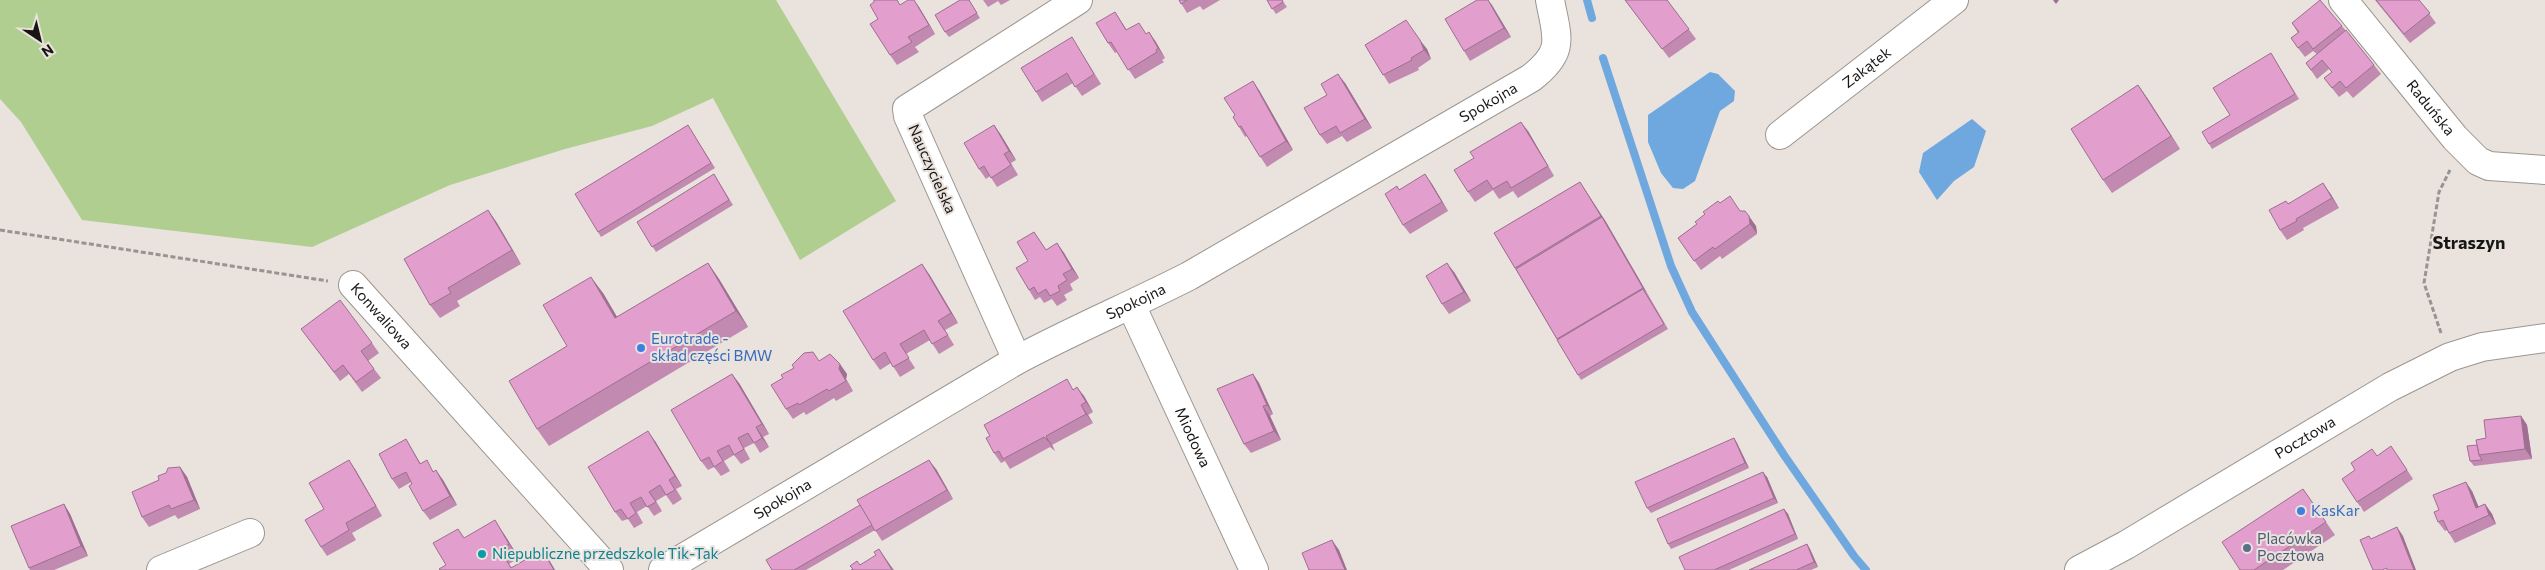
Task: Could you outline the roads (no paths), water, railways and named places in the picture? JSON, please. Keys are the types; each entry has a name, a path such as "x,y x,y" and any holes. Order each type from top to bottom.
{"street":[{"name":"Nauczycielska","path":"1017,360 908,116 907,109 1078,0"},
{"name":"Spokojna","path":"663,570 1017,360 1073,330 1131,305 1189,276 1531,78 1544,68 1554,55 1557,40 1550,0"},
{"name":"Zakątek","path":"1780,135 1954,0"},
{"name":"Raduńska","path":"2343,0 2455,138 2478,161 2489,166 2545,170"},
{"name":"Konwaliowa","path":"353,285 610,570"},
{"name":"Miodowa","path":"1131,305 1254,570"},
{"name":"Pocztowa","path":"2079,570 2126,545 2390,387 2448,350 2545,338"},
{"path":"161,570 250,533"}],"water":[{"path":"1710,72 1718,74 1735,91 1734,101 1720,111 1695,181 1683,189 1673,188 1661,173 1648,142 1648,115"},
{"path":"1972,119 1986,131 1974,167 1954,181 1937,200 1919,172 1923,153"}],"waterway":[{"path":"1587,0 1592,18"},
{"path":"1603,58 1671,266 1692,312 1784,455 1854,556 1866,570"}],"place":[{"name":"Eurotrade - skład części BMW","path":"641,348"},
{"name":"KasKar","path":"2301,511"},
{"name":"Placówka Pocztowa","path":"2247,548"},
{"name":"Niepubliczne przedszkole Tik-Tak","path":"482,554"}],"district":[{"name":"Straszyn","path":"2469,243"}]}
